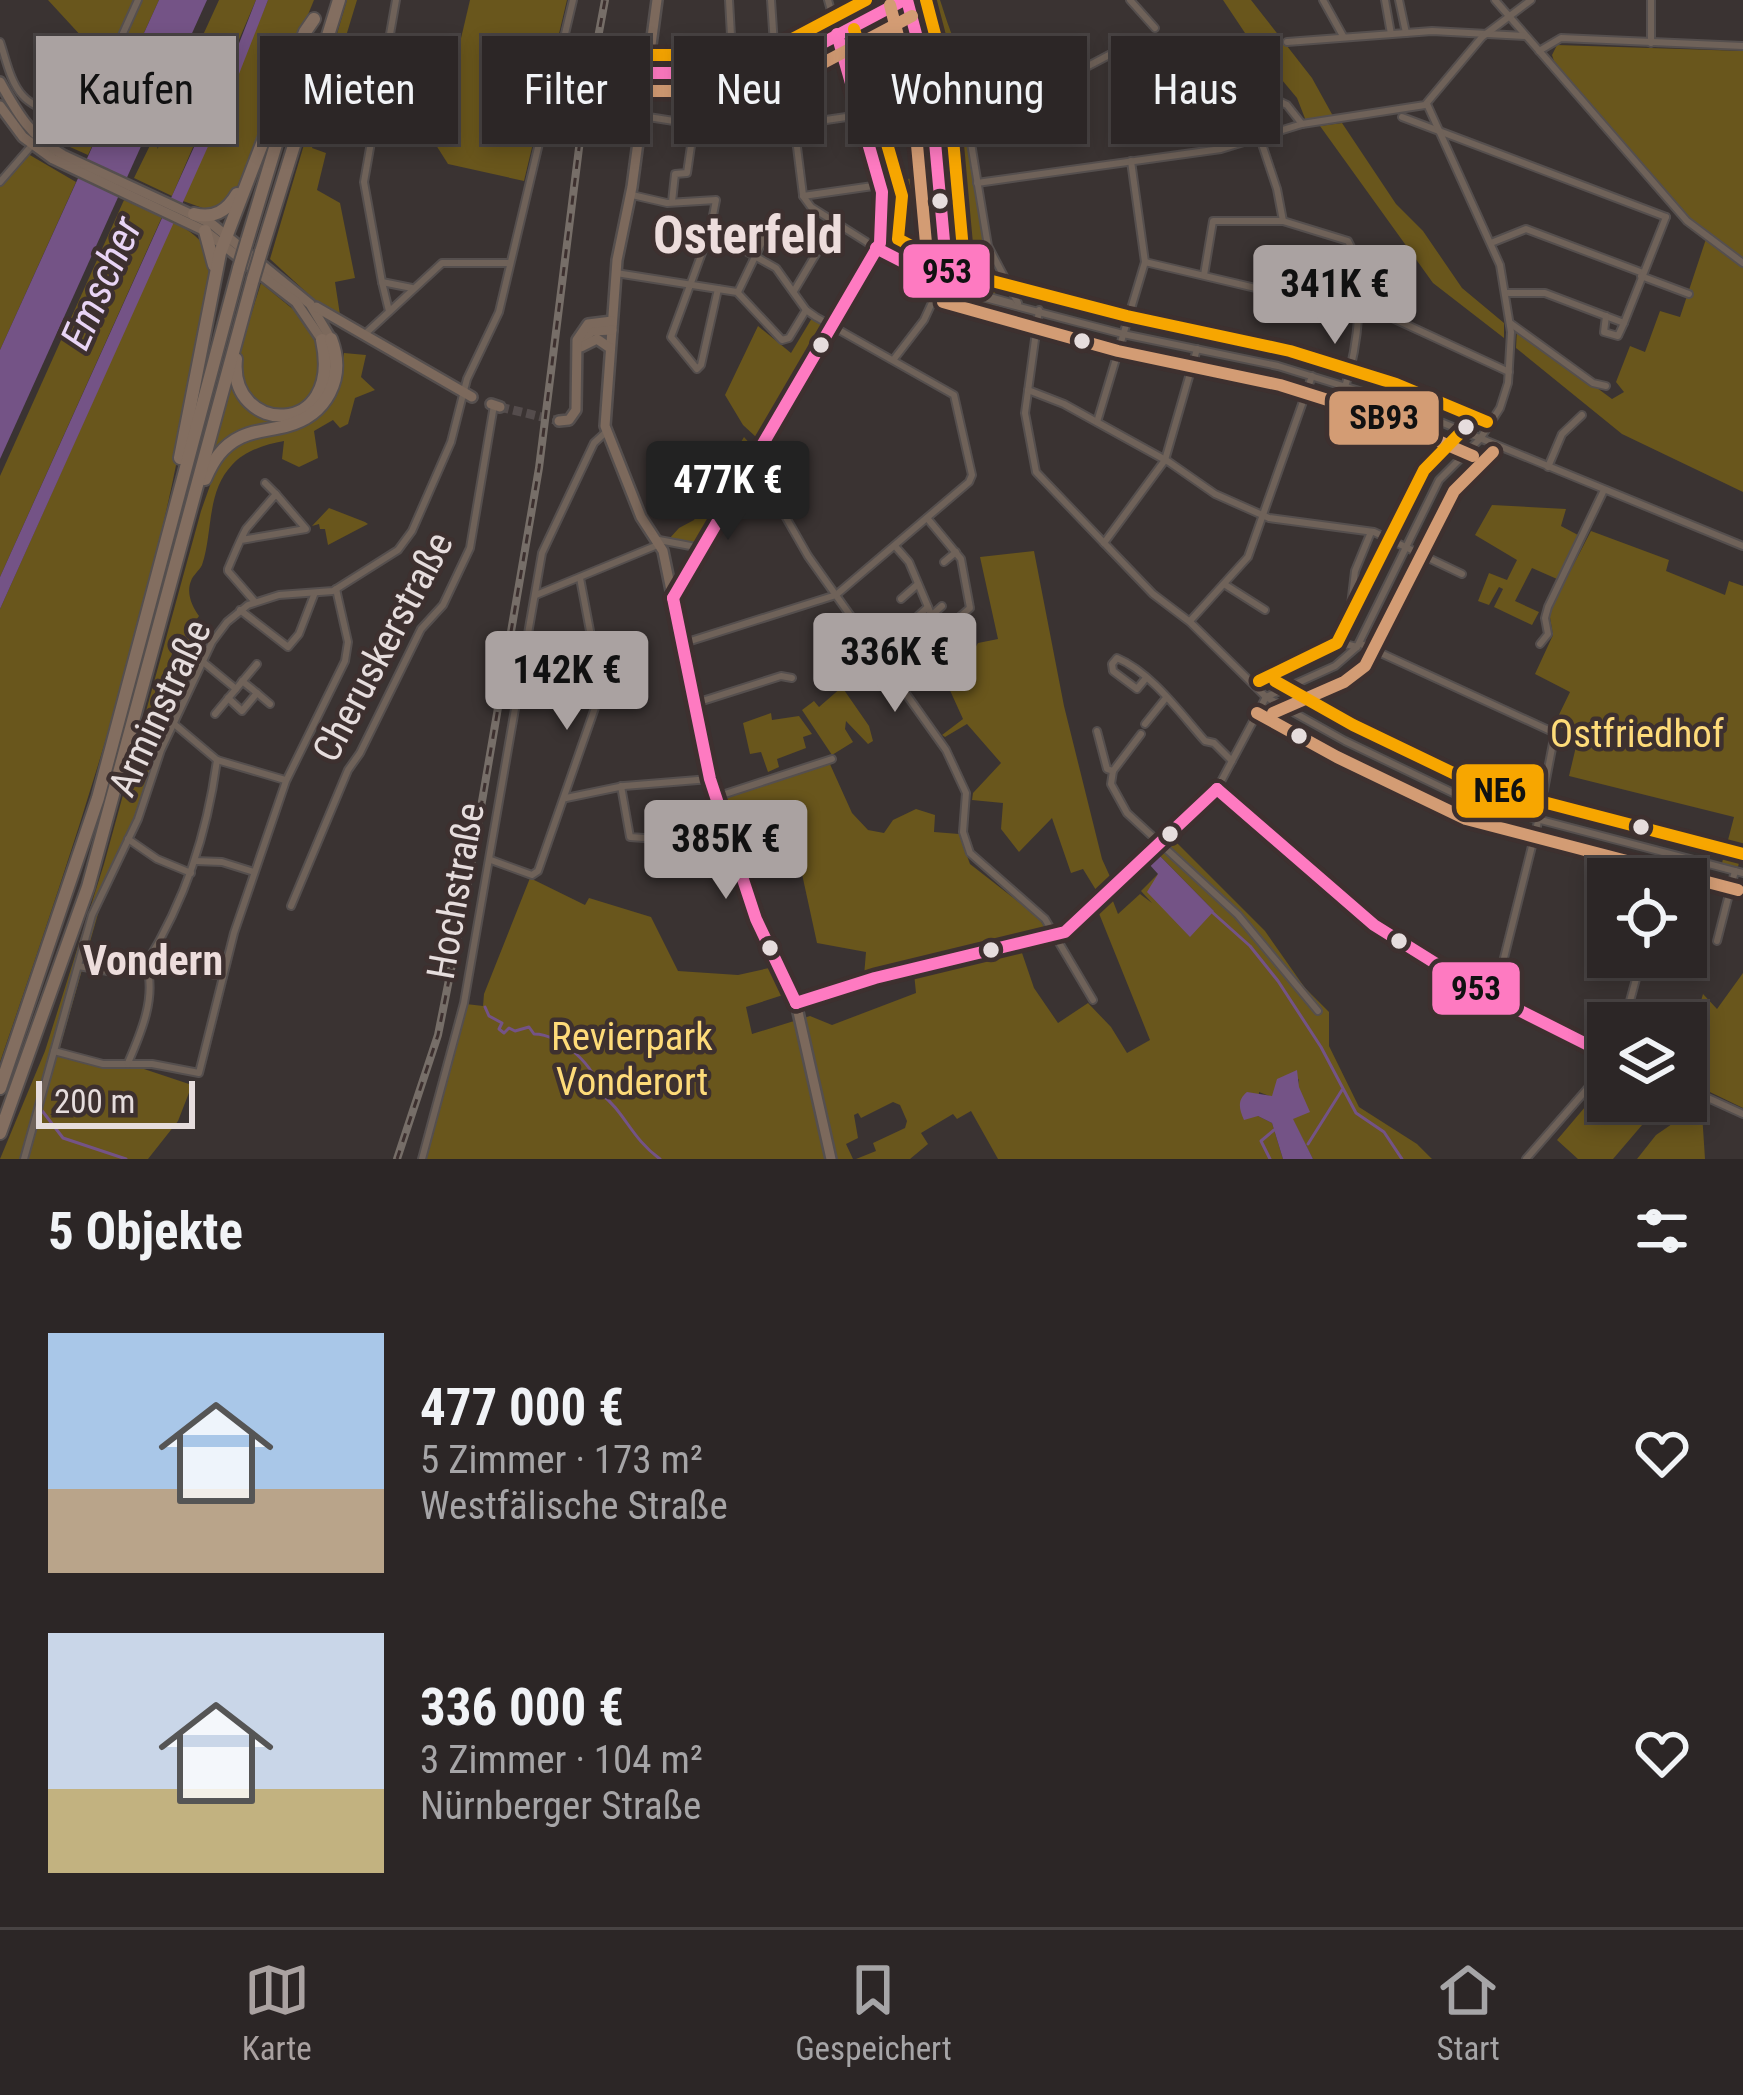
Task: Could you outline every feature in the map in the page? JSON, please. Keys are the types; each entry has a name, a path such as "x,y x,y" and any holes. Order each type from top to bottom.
{"highway":[{"path":"0,1088 98,798 239,268 321,0"},
{"path":"0,1133 88,887 239,326 339,0"},
{"path":"176,500 224,240 314,19"},
{"path":"190,216 208,217 223,211 244,183"},
{"path":"205,231 214,281"},
{"path":"239,326 238,388 253,406 272,414 296,412 320,394 328,338"},
{"path":"191,507 212,463 230,443 296,423 324,403 337,371 328,338"}],"main road":[{"path":"650,57 657,0"},
{"path":"0,82 36,142"},
{"path":"0,106 17,131 36,142"},
{"path":"39,144 74,165 190,216 310,304 469,395"},
{"path":"638,144 616,273 606,432 641,517 660,542 710,779 756,919 796,1003 831,1159"},
{"path":"190,216 298,304 328,338"},
{"path":"310,304 328,338"},
{"path":"560,421 572,418 576,410 578,340 585,326 612,325"},
{"path":"328,338 364,336"},
{"path":"328,338 364,336"},
{"path":"578,352 587,341 597,339 610,348"}],"street":[{"path":"122,36 138,0"},
{"path":"389,311 364,182 396,0"},
{"name":"Arminstraße","path":"24,1159 96,906 173,723 216,636 240,610 255,602 337,589 406,541 452,442 469,395 467,379 496,320 573,0"},
{"path":"729,0 731,36"},
{"path":"771,0 774,36"},
{"path":"828,0 848,71"},
{"path":"824,42 905,0 931,87 948,285 894,359"},
{"path":"1130,0 1155,28"},
{"path":"1323,0 1343,36"},
{"path":"1385,0 1390,34"},
{"path":"1399,0 1406,33"},
{"path":"1495,0 1676,210 1743,263"},
{"path":"1280,131 1427,104 1485,34 1531,0"},
{"path":"1651,43 1652,0"},
{"path":"1287,43 1406,33 1525,36"},
{"path":"1539,51 1560,38 1743,46"},
{"path":"1087,66 1128,45 1149,41 1161,51 1175,51 1286,105 1302,124"},
{"path":"0,42 22,95 36,104"},
{"path":"796,1003 1074,926 1217,789 1266,697 1335,667 1359,645 1443,475 1480,439 1501,408 1509,372 1510,323 1491,243 1427,104"},
{"path":"1402,117 1666,217"},
{"path":"0,182 36,144"},
{"path":"672,202 675,174 687,173 691,144"},
{"path":"796,144 803,196 811,207 948,285 1123,334 1312,376 1401,405 1743,546"},
{"path":"673,598 876,248 884,215 868,144"},
{"path":"971,144 990,250 1014,304"},
{"path":"977,183 1237,144"},
{"path":"1262,144 1283,221"},
{"path":"1096,422 1144,262 1131,161"},
{"path":"803,196 880,185"},
{"path":"631,194 672,202 716,200 710,231 671,337 694,368 701,365 718,290"},
{"path":"1606,316 1604,332 1618,336 1666,217 1676,210"},
{"path":"1204,275 1213,221 1283,221 1342,238 1352,246 1358,312 1358,346 1345,387"},
{"path":"794,291 835,222"},
{"path":"1491,243 1526,229 1689,294"},
{"path":"681,644 836,595 972,475 956,397 806,310 778,270 710,231"},
{"path":"738,292 767,232"},
{"path":"364,336 447,261 509,263"},
{"path":"1144,262 1358,312 1380,311 1509,372"},
{"path":"616,273 738,292 781,340 789,338 806,310"},
{"path":"382,283 412,288"},
{"path":"1505,293 1545,293 1624,323"},
{"path":"1040,310 1024,425 1033,468 1153,594 1190,622 1266,697 1458,796 1535,821 1739,872 1717,941"},
{"path":"1510,323 1593,383 1606,386"},
{"path":"1104,543 1165,460 1197,348"},
{"path":"1190,622 1248,557 1312,376"},
{"path":"1028,390 1165,460 1215,494 1265,514 1371,532 1462,574"},
{"name":"Cheruskerstraße","path":"291,906 339,787 421,628 443,605 470,548 495,405"},
{"path":"1548,467 1562,434 1582,415"},
{"name":"Hochstraße","path":"422,1159 459,1024 544,547 594,442 606,432"},
{"path":"748,464 760,472 803,548 946,750 966,793 964,837 970,853 1041,915 1093,1000"},
{"path":"265,483 306,529"},
{"path":"1540,644 1548,634 1544,618 1548,607 1604,490"},
{"path":"255,602 228,571 241,540 276,494"},
{"path":"927,518 962,560 970,608 940,634"},
{"path":"241,540 317,527"},
{"path":"1371,532 1355,571 1350,614 1337,642 1359,645 1554,730 1556,740 1494,998"},
{"path":"536,595 660,542 701,548"},
{"path":"895,546 909,562 950,659"},
{"path":"944,562 956,552"},
{"path":"489,860 537,873 593,721 598,694 580,578"},
{"path":"901,599 918,584"},
{"path":"1224,584 1265,610"},
{"path":"54,1051 103,1064 162,1065 199,1073 254,872 286,781 346,661 348,643 337,589"},
{"path":"240,610 288,647 299,634 314,595"},
{"path":"918,616 942,606"},
{"path":"1146,678 1137,689 1113,671 1112,664 1121,658 1146,678 1205,741 1214,743 1232,761"},
{"path":"202,661 236,689"},
{"path":"215,714 256,664"},
{"path":"692,704 781,676 792,677"},
{"path":"242,681 270,704"},
{"path":"242,711 257,693"},
{"path":"228,698 252,718"},
{"path":"1145,724 1165,699"},
{"path":"173,723 217,760 286,781"},
{"path":"1097,731 1107,770 1113,771"},
{"path":"1141,734 1113,771 1111,784 1123,808 1263,940 1318,1011"},
{"path":"716,796 832,759"},
{"path":"128,1063 147,1005 146,964 191,874 210,812 217,760"},
{"path":"565,799 621,787 710,779"},
{"path":"621,787 630,837 666,840 728,833"},
{"path":"1217,789 1374,925 1494,998 1587,1044"},
{"path":"128,839 191,874"},
{"path":"195,861 222,862 254,872"},
{"path":"78,966 114,972 146,964 224,976"},
{"path":"1526,1159 1587,1089"},
{"path":"1707,1098 1743,1114"}],"green space":[{"path":"48,0 135,0 118,36 81,36"},
{"path":"142,0 159,0 143,36 127,36"},
{"path":"219,0 256,0 236,47 236,36 203,36"},
{"path":"268,0 314,0 299,36 260,36 260,131 233,197 214,212 183,201 207,144 236,144 236,76"},
{"path":"347,0 357,0 346,36 336,36"},
{"path":"470,0 567,0 558,36 482,36 482,144 533,144 524,181 448,164 436,145 458,144 458,51"},
{"path":"940,0 953,36 923,36 915,3"},
{"path":"1223,0 1251,0 1279,36 1247,36"},
{"path":"1280,37 1312,78 1333,116 1306,121 1297,98 1280,78"},
{"path":"1557,45 1743,51 1743,492 1622,434 1516,348 1517,329 1612,399 1624,392 1616,382 1630,346 1645,352 1660,311 1680,317 1708,233 1686,217 1554,61"},
{"path":"1342,123 1396,204 1423,231 1462,288 1504,323 1504,338 1433,283 1320,126"},
{"path":"72,144 93,144 88,155"},
{"path":"151,144 158,144 157,149 161,144 194,144 172,196 134,178"},
{"path":"304,144 313,144 312,148 326,153 317,190 340,203 355,278 335,282 340,315 318,303 270,259"},
{"path":"931,144 935,192 891,193 886,182 928,176 921,149"},
{"path":"943,144 970,144 998,310 970,302 965,276 958,268"},
{"path":"23,151 76,182 0,350 0,175"},
{"path":"124,200 162,217 0,577 0,476"},
{"path":"173,222 208,252 211,282 171,487 107,736 0,1062 0,609"},
{"path":"261,283 300,315 323,354 317,393 293,411 262,408 240,384 240,350"},
{"path":"812,318 826,326 756,437 725,395 758,326 791,353"},
{"path":"344,353 366,355 361,377 375,390 355,398 348,424 340,428 333,420 314,431 318,458 299,467 282,459 284,441 270,444 237,460 218,488 202,565 190,586 190,599 199,616 189,630 198,650 190,673 185,671 184,655 173,651 151,716 151,726 166,734 100,907 58,1054 103,1067 141,1068 192,1085 178,1121 148,1159 0,1159 45,1051 104,864 219,460 242,440 329,403 339,389"},
{"path":"232,376 244,401 301,417 245,431 208,465"},
{"path":"744,437 752,446 703,528 707,532 699,547 669,539 694,520"},
{"path":"1492,505 1566,509 1561,526 1578,535 1557,579 1532,568 1515,601 1539,612 1532,625 1494,607 1503,589 1499,587 1489,605 1478,601 1489,573 1507,580 1517,560 1475,535"},
{"path":"329,508 368,524 328,545 325,529 312,526"},
{"name":"Ostfriedhof","path":"1591,531 1669,560 1666,571 1725,595 1729,581 1743,586 1743,846 1738,867 1722,863 1734,817 1569,776 1579,734 1554,725 1570,692 1535,674 1553,635 1549,612"},
{"path":"1034,551 1064,706 1102,859 1112,881 1099,895 1083,869 1071,873 1052,818 1019,852 1001,829 1003,803 972,800 1001,763 967,724 942,735 963,719 943,675 970,657 978,643 998,639 980,557"},
{"path":"842,687 869,726 873,741 868,744 846,721 853,742 832,755 802,710 814,701 819,707"},
{"path":"771,713 772,720 799,716 812,734 803,737 806,748 777,759 779,767 768,772 761,752 750,754 743,723"},
{"path":"829,762 852,813 868,830 884,833 893,820 916,809 935,815 934,832 959,834 970,864 1039,918 1046,930 864,976 866,952 817,943 802,874 748,872 726,796"},
{"name":"Revierpark Vonderort","path":"1175,841 1265,931 1305,988 1329,1012 1329,1046 1359,1107 1432,1159 1313,1159 1292,1119 1299,1079 1272,1097 1259,1092 1258,1116 1272,1123 1283,1159 998,1159 971,1111 957,1119 953,1114 921,1133 928,1144 910,1159 856,1159 876,1151 873,1143 905,1128 900,1105 893,1102 861,1118 854,1115 858,1138 846,1144 853,1159 424,1159 466,1004 483,1006 530,878 585,905 589,898 651,917 678,971 738,975 769,968 783,995 746,1007 752,1034 810,1016 832,1025 916,993 914,973 1021,950 1034,988 1058,1023 1088,1003 1127,1053 1150,1040 1098,911 1111,896 1118,914 1140,894 1152,903 1141,891 1158,874 1214,911 1158,854"},
{"path":"1743,973 1743,1108 1707,1091 1707,1002 1701,1002 1703,994 1717,1009"},
{"path":"1587,1105 1587,1122 1645,1122 1613,1159 1578,1159 1557,1140"},
{"path":"1675,1122 1703,1122 1705,1159 1637,1159 1656,1135"}],"shaded area":[{"path":"159,0 207,0 191,36 143,36"},
{"path":"256,0 268,0 236,82 236,51"},
{"path":"94,144 142,144 0,459 0,350"},
{"path":"195,144 209,144 0,609 0,577"},
{"path":"1158,854 1214,911 1190,937 1147,892 1158,874 1149,864"},
{"path":"1297,1070 1310,1112 1293,1119 1313,1159 1283,1159 1272,1123 1258,1116 1244,1120 1240,1108 1247,1092 1272,1096 1277,1079"}],"waterway":[{"path":"1212,912 1250,946 1278,981 1356,1113 1384,1132 1402,1159"},
{"path":"485,1007 489,1016 502,1023 499,1029 504,1033 509,1028 529,1027 576,1054 592,1073 600,1093 660,1159"},
{"path":"1308,1144 1342,1090"},
{"path":"40,1108 63,1138 126,1159"},
{"path":"1270,1159 1261,1141 1274,1130"}],"tunnel":[{"path":"500,407 559,421"}],"railway":[{"path":"397,1159 438,1035 467,889 539,468 582,124 605,0"}],"transit line":[{"name":"NE6","path":"650,55 711,55 779,46 866,0"},
{"name":"953","path":"650,73 712,73 785,63 904,0"},
{"name":"953","path":"876,248 948,285 930,87 907,0"},
{"name":"NE6","path":"926,0 948,84 966,283"},
{"name":"SB93","path":"890,5 912,90 930,287"},
{"name":"SB93","path":"650,91 714,91 791,80 912,16"},
{"name":"NE6","path":"854,29 902,196 898,239 965,274 1290,351 1396,384 1487,422"},
{"name":"953","path":"673,598 880,243 882,192 837,34"},
{"name":"SB93","path":"943,302 1118,351 1280,385 1385,418 1473,456"},
{"name":"NE6","path":"1259,681 1337,643 1424,470 1467,426"},
{"name":"SB93","path":"1273,713 1344,682 1365,666 1454,491 1493,452"},
{"name":"953","path":"673,598 710,779 756,919 796,1003"},
{"name":"NE6","path":"1275,681 1478,785 1743,854"},
{"name":"SB93","path":"1257,713 1466,819 1738,890"},
{"name":"953","path":"1217,789 1374,925 1475,988 1587,1044"},
{"name":"953","path":"796,1003 875,978 1065,932 1217,789"}],"district":[{"name":"Osterfeld","path":"748,235"},
{"name":"Vondern","path":"153,960"}],"water label":[{"name":"Emscher","path":"101,283"}]}
